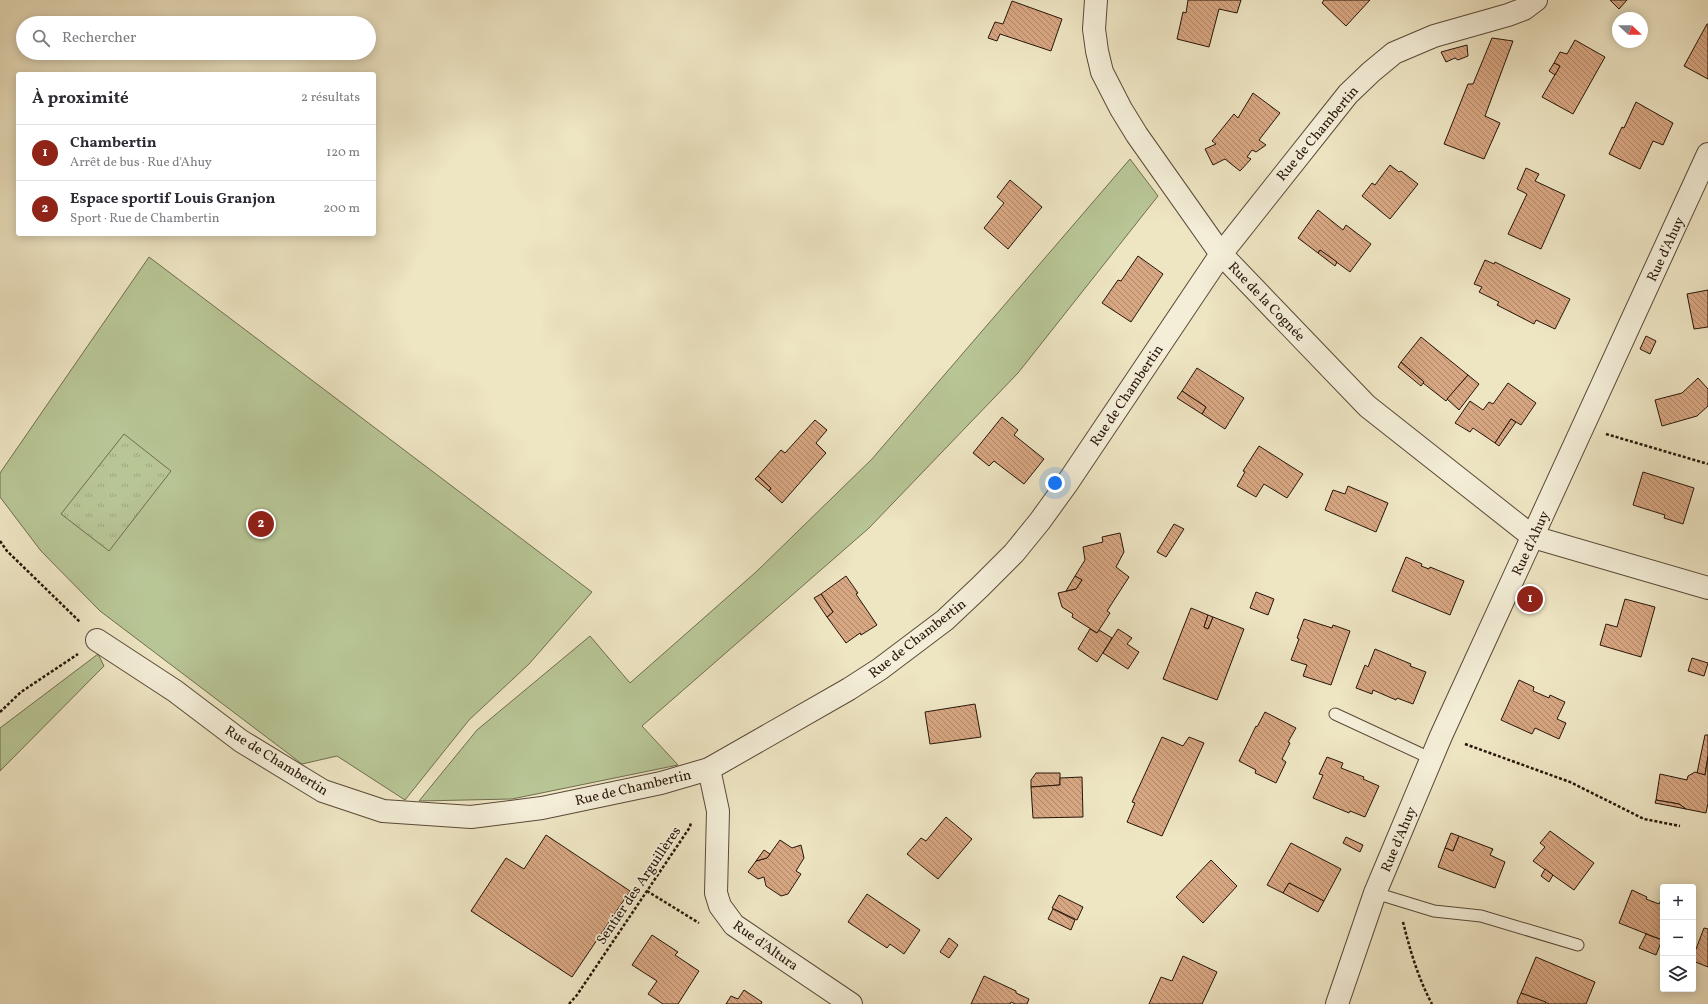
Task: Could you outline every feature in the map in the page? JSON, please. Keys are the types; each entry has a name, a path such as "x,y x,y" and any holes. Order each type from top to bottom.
{"street":[{"name":"Rue de la Cognée","path":"1096,0 1094,29 1102,72 1121,109 1137,135 1221,254 1367,406 1533,537"},
{"name":"Rue de Chambertin","path":"97,640 175,691 241,741 323,791 383,811 471,817 542,808 661,783 710,769 818,708 880,669 945,620 1014,553 1040,521 1066,484 1221,254 1339,104 1383,61 1394,53 1418,42 1508,15 1524,9 1536,0"},
{"name":"Rue d'Ahuy","path":"1337,1004 1375,893 1432,758 1708,154"},
{"path":"1533,537 1708,588"},
{"name":"Rue d'Altura","path":"710,769 718,811 716,894 720,906 734,925 851,1004"}],"lane":[{"path":"1335,714 1432,758"},
{"path":"1375,893 1434,911 1481,916 1578,945"}],"path":[{"path":"1583,428 1708,464"},
{"path":"0,541 7,551 97,640 21,692 0,712"},
{"path":"1442,736 1570,782 1644,819 1680,826"},
{"name":"Sentier des Arguillères","path":"569,1004 577,995 690,827 692,820"},
{"path":"647,891 701,924"},
{"path":"1397,900 1411,954 1424,990 1432,1004"}],"green space":[{"path":"1130,159 1158,196 1018,373 869,528 642,726 678,765 512,799 419,801 477,730 590,636 630,683 756,572 872,459"},
{"path":"149,257 592,592 529,664 469,720 405,800 337,756 302,764 100,611 41,551 0,497 0,473"},
{"path":"124,434 171,471 109,551 61,514"},
{"path":"98,654 104,666 0,771 0,728"}],"building":[{"path":"1188,0 1241,0 1237,13 1219,9 1209,47 1177,39 1183,12 1186,13"},
{"path":"1324,0 1370,0 1346,26 1322,3"},
{"path":"1610,0 1627,0 1619,9"},
{"path":"1012,1 1062,19 1051,51 1000,34 997,41 988,38 995,22 1003,24"},
{"path":"1708,24 1708,79 1684,66"},
{"path":"1492,38 1513,41 1485,116 1500,123 1484,159 1444,144 1468,84 1473,84"},
{"path":"1575,40 1605,57 1573,114 1542,97 1560,66 1554,63 1560,52 1567,54"},
{"path":"1467,45 1468,56 1458,60 1455,58 1446,62 1441,52"},
{"path":"1554,63 1560,66 1555,75 1549,71"},
{"path":"1253,93 1280,113 1259,140 1266,145 1256,152 1252,150 1247,157 1251,159 1240,171 1225,159 1213,165 1205,149 1216,144 1212,141 1234,114 1238,118"},
{"path":"1636,102 1673,123 1663,145 1653,141 1640,169 1609,154 1622,127 1624,128"},
{"path":"1390,165 1399,172 1401,171 1418,184 1390,219 1362,196 1372,183 1375,185"},
{"path":"1526,168 1539,174 1535,181 1565,195 1541,249 1508,234 1527,194 1517,189"},
{"path":"1010,180 1042,207 1008,249 984,228 1004,203 997,197"},
{"path":"1318,210 1343,230 1346,225 1371,244 1350,272 1320,250 1318,253 1298,238"},
{"path":"1320,250 1337,262 1335,266 1318,253"},
{"path":"1138,256 1163,274 1131,322 1102,303 1118,280 1121,281"},
{"path":"1485,260 1494,264 1495,262 1570,299 1555,329 1536,320 1534,324 1497,305 1499,302 1479,292 1482,287 1474,284"},
{"path":"1708,290 1708,327 1694,329 1687,294"},
{"path":"1646,336 1656,341 1650,354 1640,349"},
{"path":"1421,337 1468,375 1446,401 1423,383 1424,382 1401,362"},
{"path":"1401,362 1424,382 1421,386 1398,367"},
{"path":"1197,368 1244,398 1225,429 1202,414 1206,407 1182,391"},
{"path":"1468,375 1479,384 1459,410 1447,399"},
{"path":"1698,378 1708,389 1708,406 1697,416 1662,426 1655,400 1682,393"},
{"path":"1508,383 1536,403 1521,425 1511,419 1495,443 1473,428 1470,432 1455,423 1470,401 1483,410 1489,402 1493,404"},
{"path":"1182,391 1206,407 1202,414 1177,398"},
{"path":"1002,417 1018,430 1014,435 1044,459 1024,484 994,461 989,466 973,453"},
{"path":"1511,419 1516,422 1499,446 1495,443"},
{"path":"815,420 827,430 816,443 826,453 782,503 769,491 771,488 758,476 781,450 785,453"},
{"path":"1259,446 1303,474 1287,498 1264,484 1256,497 1237,486 1245,472 1243,471"},
{"path":"1643,472 1694,488 1683,524 1664,518 1665,515 1633,505"},
{"path":"758,476 771,488 769,491 755,479"},
{"path":"1348,486 1388,503 1376,532 1325,510 1333,490 1345,494"},
{"path":"1174,524 1184,529 1166,557 1157,552"},
{"path":"1120,533 1124,552 1116,567 1129,577 1107,611 1110,613 1097,633 1072,617 1073,614 1062,607 1058,593 1076,589 1082,580 1075,576 1085,560 1083,547 1103,542 1102,537"},
{"path":"1406,557 1422,564 1421,566 1429,569 1430,567 1464,581 1450,615 1392,591"},
{"path":"846,576 877,625 861,635 860,633 846,643 827,617 833,612 821,594"},
{"path":"1075,576 1082,580 1076,589 1066,591"},
{"path":"1256,592 1274,599 1268,615 1250,608"},
{"path":"821,594 833,612 827,617 814,598"},
{"path":"1625,599 1655,607 1641,657 1600,645 1606,624 1617,627"},
{"path":"1191,608 1208,615 1204,627 1208,629 1213,617 1244,629 1217,700 1163,679"},
{"path":"1208,615 1213,617 1208,629 1204,627"},
{"path":"1304,619 1332,628 1333,625 1350,631 1331,685 1303,676 1307,665 1291,660 1299,639 1297,638"},
{"path":"1090,629 1097,633 1099,630 1112,638 1097,662 1078,649"},
{"path":"1118,629 1132,638 1127,644 1139,652 1128,669 1103,653"},
{"path":"1375,649 1426,672 1413,704 1397,698 1396,700 1373,690 1372,694 1356,688 1365,665 1368,667"},
{"path":"1692,658 1708,663 1704,676 1688,671"},
{"path":"1519,680 1534,687 1533,691 1549,698 1550,695 1565,702 1557,719 1566,723 1559,739 1535,728 1532,734 1501,720"},
{"path":"975,704 981,737 930,744 925,712"},
{"path":"1265,712 1296,728 1288,742 1290,743 1282,759 1286,762 1276,783 1255,773 1256,770 1239,761 1256,726 1257,727"},
{"path":"1705,735 1708,735 1708,756 1705,775 1697,773"},
{"path":"1162,737 1183,746 1189,737 1204,743 1162,836 1127,822 1135,803 1132,802"},
{"path":"1708,756 1708,803 1706,813 1686,809 1679,804 1656,800 1660,774 1687,780 1688,776 1695,772 1705,775"},
{"path":"1327,757 1343,763 1341,768 1364,777 1363,779 1379,786 1365,817 1350,811 1349,813 1313,798 1323,775 1319,774"},
{"path":"1036,773 1060,773 1060,785 1031,787 1031,780"},
{"path":"1082,777 1083,817 1033,818 1031,787 1060,785 1060,778"},
{"path":"1656,800 1679,804 1686,809 1655,803"},
{"path":"946,817 972,839 938,879 907,854 921,838 926,841"},
{"path":"1550,831 1594,863 1574,890 1533,861 1545,847 1540,843"},
{"path":"1451,833 1459,836 1453,851 1445,848"},
{"path":"546,835 630,891 572,977 471,911 506,858 524,869"},
{"path":"1459,836 1493,849 1490,855 1505,862 1495,888 1438,867 1445,848 1453,851"},
{"path":"1346,837 1363,845 1360,852 1343,843"},
{"path":"780,840 792,848 801,845 804,858 796,871 801,874 788,894 781,896 766,886 764,877 758,879 748,872 756,861 767,858"},
{"path":"1291,843 1341,869 1324,901 1289,883 1283,893 1267,885"},
{"path":"764,850 770,854 767,858 756,861"},
{"path":"1211,860 1237,886 1203,923 1176,897"},
{"path":"1545,869 1553,875 1549,882 1541,876"},
{"path":"1289,883 1324,901 1318,912 1283,893"},
{"path":"1632,890 1647,897 1646,899 1659,904 1660,902 1660,939 1619,923"},
{"path":"867,894 920,930 904,954 890,944 887,948 848,922"},
{"path":"1059,895 1083,907 1077,920 1052,908"},
{"path":"1053,909 1075,920 1071,930 1048,919"},
{"path":"1704,928 1708,929 1708,967 1696,962 1696,949"},
{"path":"1646,934 1660,939 1660,945 1656,955 1639,948"},
{"path":"652,935 678,952 675,955 699,971 678,1004 663,1004 648,994 657,981 632,965"},
{"path":"949,938 958,945 949,958 940,952"},
{"path":"1183,956 1217,972 1202,1004 1149,1004 1161,977 1172,981"},
{"path":"1536,957 1595,982 1586,1004 1549,1004 1521,993"},
{"path":"984,976 1016,991 1016,993 1029,999 1027,1004 1015,1004 1011,1002 1010,1004 971,1004"},
{"path":"744,990 762,1002 761,1004 726,1004 731,996 738,999"},
{"path":"1521,993 1546,1002 1545,1004 1518,1004 1517,1002"}],"place":[{"name":"Espace sportif Louis Granjon","path":"261,524"},
{"name":"Chambertin","path":"1530,599"}]}
